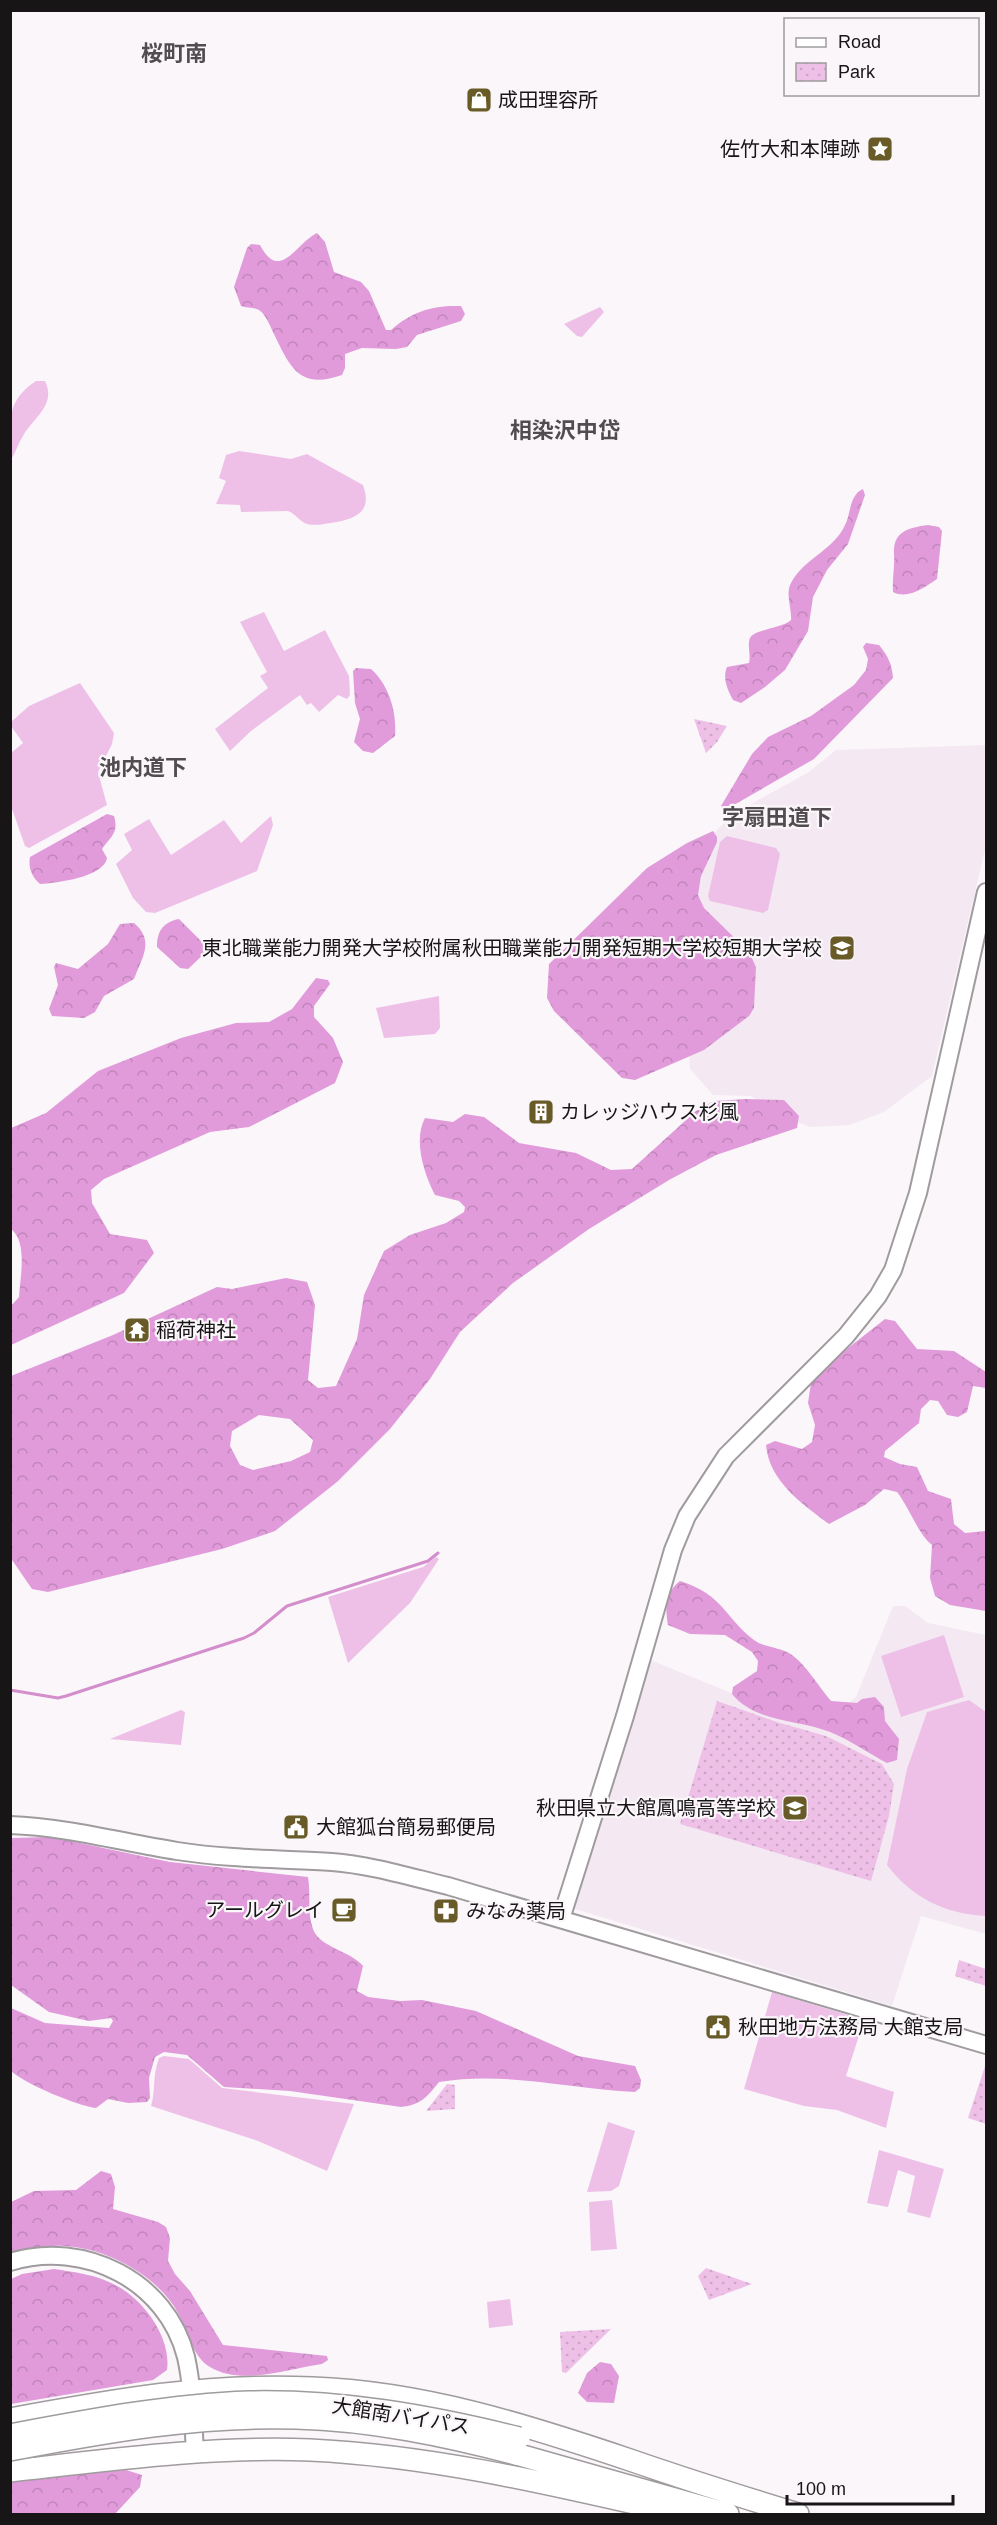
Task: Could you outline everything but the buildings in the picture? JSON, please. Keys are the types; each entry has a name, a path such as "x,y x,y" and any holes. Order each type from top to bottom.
{"highway":[{"path":"10,2419 191,2389 314,2388 388,2395 455,2407 549,2432 798,2514"},
{"name":"大館南バイパス","path":"10,2435 167,2408 250,2402 295,2403 401,2413 517,2446 782,2514"},
{"name":"大館南バイパス","path":"10,2450 166,2424 296,2418 413,2430 517,2446 728,2514"},
{"path":"10,2471 195,2453 308,2450 397,2457 530,2479 682,2514"}],"street":[{"path":"561,1919 619,1737 674,1550 687,1516 726,1456 846,1336 878,1296 892,1270 918,1193 987,892"},
{"path":"10,1825 89,1833 177,1851 240,1858 333,1862 448,1886 987,2045"},
{"path":"10,2262 47,2255 87,2258 138,2284 168,2316 186,2356 191,2389 195,2453"}],"shaded area":[{"name":"東北職業能力開発大学校附属秋田職業能力開発短期大学校短期大学校","path":"986,745 986,845 932,1076 884,1112 850,1125 810,1127 786,1118 751,1096 713,1095 690,1069 689,1049 691,906 709,838 733,814 809,772 836,750"},
{"name":"秋田県立大館鳳鳴高等学校","path":"893,1606 905,1606 928,1623 986,1635 986,1934 921,1916 892,2006 572,1908 648,1659 751,1701 843,1708 856,1697"}],"green space":[{"path":"317,233 325,242 334,272 361,282 369,291 386,330 391,330 415,314 433,308 461,306 465,314 461,321 417,335 407,347 362,348 345,354 345,368 342,375 314,380 305,377 296,371 284,354 263,314 257,309 241,306 234,287 247,248 251,244 260,245 267,256 274,261 281,261"},
{"path":"600,307 604,312 582,337 577,336 564,324"},
{"path":"36,381 45,381 48,389 46,403 24,434 11,460 11,415 18,397"},
{"path":"239,451 291,459 307,454 363,485 366,502 364,508 360,513 348,519 313,525 305,523 288,511 241,512 240,505 216,504 226,481 219,478 226,455"},
{"path":"863,489 865,495 848,544 827,570 813,597 808,631 785,670 741,703 733,700 725,680 727,667 749,663 749,641 752,635 791,620 789,587 791,583 803,567 840,534 855,496"},
{"path":"928,525 939,527 942,531 937,579 910,594 893,592 896,540 908,529"},
{"path":"264,612 284,651 325,630 349,676 350,695 347,699 338,695 319,712 311,703 307,705 300,695 251,731 230,751 215,729 268,688 260,676 267,672 240,622"},
{"path":"866,643 879,645 891,664 893,678 814,759 725,810 721,806 752,754 768,737 811,716 854,685 866,670 868,659 863,647"},
{"path":"356,668 371,669 377,675 387,691 395,718 395,736 373,753 363,751 354,742 360,719 355,703 353,671"},
{"path":"80,683 114,733 112,744 98,772 107,805 29,848 25,846 11,806 11,753 23,743 11,726 11,722 29,706"},
{"path":"694,719 727,726 717,742 706,753"},
{"path":"107,814 114,816 116,826 102,849 107,858 104,865 79,878 40,884 37,881 30,869 30,857"},
{"path":"271,816 273,825 257,871 155,913 146,912 133,898 116,864 132,850 124,834 149,819 171,855 224,820 241,843"},
{"path":"713,831 717,842 701,876 698,895 704,908 749,952 756,967 754,1008 749,1016 704,1050 635,1080 622,1078 554,1011 547,998 549,964 647,868 687,843"},
{"path":"727,836 776,848 780,854 768,910 763,913 710,901 708,896 720,842"},
{"path":"179,919 201,941 209,945 206,952 188,969 180,968 157,947 158,936 162,928 169,922"},
{"path":"134,923 144,936 145,950 134,979 104,996 95,1012 84,1018 52,1016 49,1009 58,985 54,967 56,963 78,969 108,944 120,924"},
{"path":"316,978 328,980 330,984 314,1006 314,1017 333,1038 343,1062 335,1083 249,1127 210,1132 104,1179 91,1190 92,1203 110,1234 147,1240 154,1253 124,1293 11,1345 11,1306 19,1297 22,1261 20,1242 11,1229 11,1128 46,1113 98,1071 181,1038 236,1023 269,1022 292,1009"},
{"path":"439,996 440,1028 435,1034 384,1038 376,1008"},
{"path":"784,1100 799,1116 797,1128 716,1155 669,1180 589,1229 513,1283 460,1332 430,1379 390,1429 337,1482 275,1531 222,1549 48,1592 32,1589 10,1557 11,1376 113,1335 217,1287 232,1289 286,1278 307,1282 315,1305 308,1380 318,1388 336,1386 357,1339 364,1295 384,1251 410,1235 446,1223 464,1212 465,1207 459,1201 435,1195 431,1187 421,1157 420,1146 425,1118 453,1122 465,1114 484,1117 519,1143 576,1153 611,1170 632,1169 696,1111 714,1101","holes":["259,1415 290,1419 313,1440 310,1452 291,1461 253,1470 240,1465 230,1446 232,1431"]},
{"path":"885,1319 895,1321 917,1349 954,1351 986,1372 986,1388 973,1386 967,1412 958,1417 947,1415 938,1401 930,1400 921,1409 919,1423 885,1451 884,1457 900,1464 917,1467 928,1491 951,1499 954,1524 965,1533 986,1531 986,1611 950,1605 935,1596 930,1578 932,1545 922,1534 897,1492 884,1489 865,1505 829,1524 788,1490 773,1470 768,1458 766,1445 775,1441 802,1449 812,1442 815,1425 808,1403 811,1383 843,1352"},
{"path":"436,1557 439,1559 410,1603 348,1663 328,1597 423,1567"},
{"path":"680,1581 695,1587 715,1600 754,1640 792,1655 808,1671 831,1701 857,1703 862,1699 875,1697 884,1707 885,1721 899,1739 897,1760 887,1763 830,1732 765,1715 742,1703 732,1694 733,1687 757,1671 758,1661 752,1652 725,1635 690,1634 668,1625 667,1601 671,1590"},
{"path":"944,1635 964,1697 901,1717 881,1656"},
{"path":"969,1700 986,1712 986,1916 957,1912 930,1902 907,1887 887,1865 907,1769 927,1712"},
{"path":"717,1701 826,1736 882,1764 894,1784 889,1816 871,1881 680,1824"},
{"path":"181,1710 185,1712 181,1745 110,1739"},
{"path":"51,1837 170,1862 308,1877 310,1917 313,1929 322,1941 363,1966 357,1991 368,1997 400,2001 422,2000 476,2011 578,2056 635,2066 641,2080 640,2088 635,2092 489,2078 464,2079 439,2082 423,2099 401,2107 290,2091 224,2087 187,2055 164,2052 155,2057 149,2078 150,2098 147,2102 128,2103 108,2099 96,2108 52,2094 11,2071 11,2008 45,2023 109,2028 113,2021 111,2018 89,2021 49,2012 11,1985 10,1838"},
{"path":"959,1960 986,1969 986,1986 955,1976"},
{"path":"772,1992 864,2020 846,2076 894,2092 886,2128 837,2110 804,2106 744,2089"},
{"path":"164,2056 189,2059 222,2088 354,2104 327,2171 258,2141 151,2106 157,2065 159,2058"},
{"path":"986,2063 986,2124 968,2118"},
{"path":"447,2084 455,2085 455,2109 426,2111"},
{"path":"608,2122 635,2131 619,2186 611,2191 587,2192"},
{"path":"879,2150 944,2169 930,2218 907,2212 915,2176 898,2170 888,2207 867,2203"},
{"path":"101,2171 111,2174 115,2187 113,2209 158,2222 166,2227 170,2238 168,2261 175,2274 190,2291 223,2345 327,2356 328,2360 322,2364 250,2376 222,2373 204,2363 199,2357 178,2313 158,2287 130,2266 97,2252 64,2246 11,2253 11,2202 34,2191 76,2190"},
{"path":"612,2200 617,2249 591,2251 589,2202"},
{"path":"706,2268 752,2284 709,2300 698,2276"},
{"path":"54,2269 103,2279 132,2296 152,2318 159,2330 167,2357 167,2370 153,2380 11,2404 11,2279 22,2274"},
{"path":"510,2299 513,2325 489,2328 487,2302"},
{"path":"611,2329 566,2373 562,2372 560,2332"},
{"path":"600,2362 611,2364 619,2376 614,2403 587,2402 578,2393 587,2373"},
{"path":"126,2470 142,2475 140,2487 115,2514 11,2514 11,2480"}],"waterway":[{"path":"10,1690 58,1698 66,1696 244,1638 254,1633 287,1606 428,1561 438,1553"}],"place":[{"name":"成田理容所","path":"479,100"},
{"name":"佐竹大和本陣跡","path":"880,149"},
{"name":"東北職業能力開発大学校附属秋田職業能力開発短期大学校短期大学校","path":"842,948"},
{"name":"カレッジハウス杉風","path":"541,1112"},
{"name":"稲荷神社","path":"137,1330"},
{"name":"秋田県立大館鳳鳴高等学校","path":"795,1808"},
{"name":"大館狐台簡易郵便局","path":"296,1827"},
{"name":"アールグレイ","path":"344,1910"},
{"name":"みなみ薬局","path":"446,1911"},
{"name":"秋田地方法務局 大館支局","path":"718,2027"}],"district":[{"name":"桜町南","path":"174,53"},
{"name":"相染沢中岱","path":"565,430"},
{"name":"池内道下","path":"143,767"},
{"name":"字扇田道下","path":"777,817"}]}
